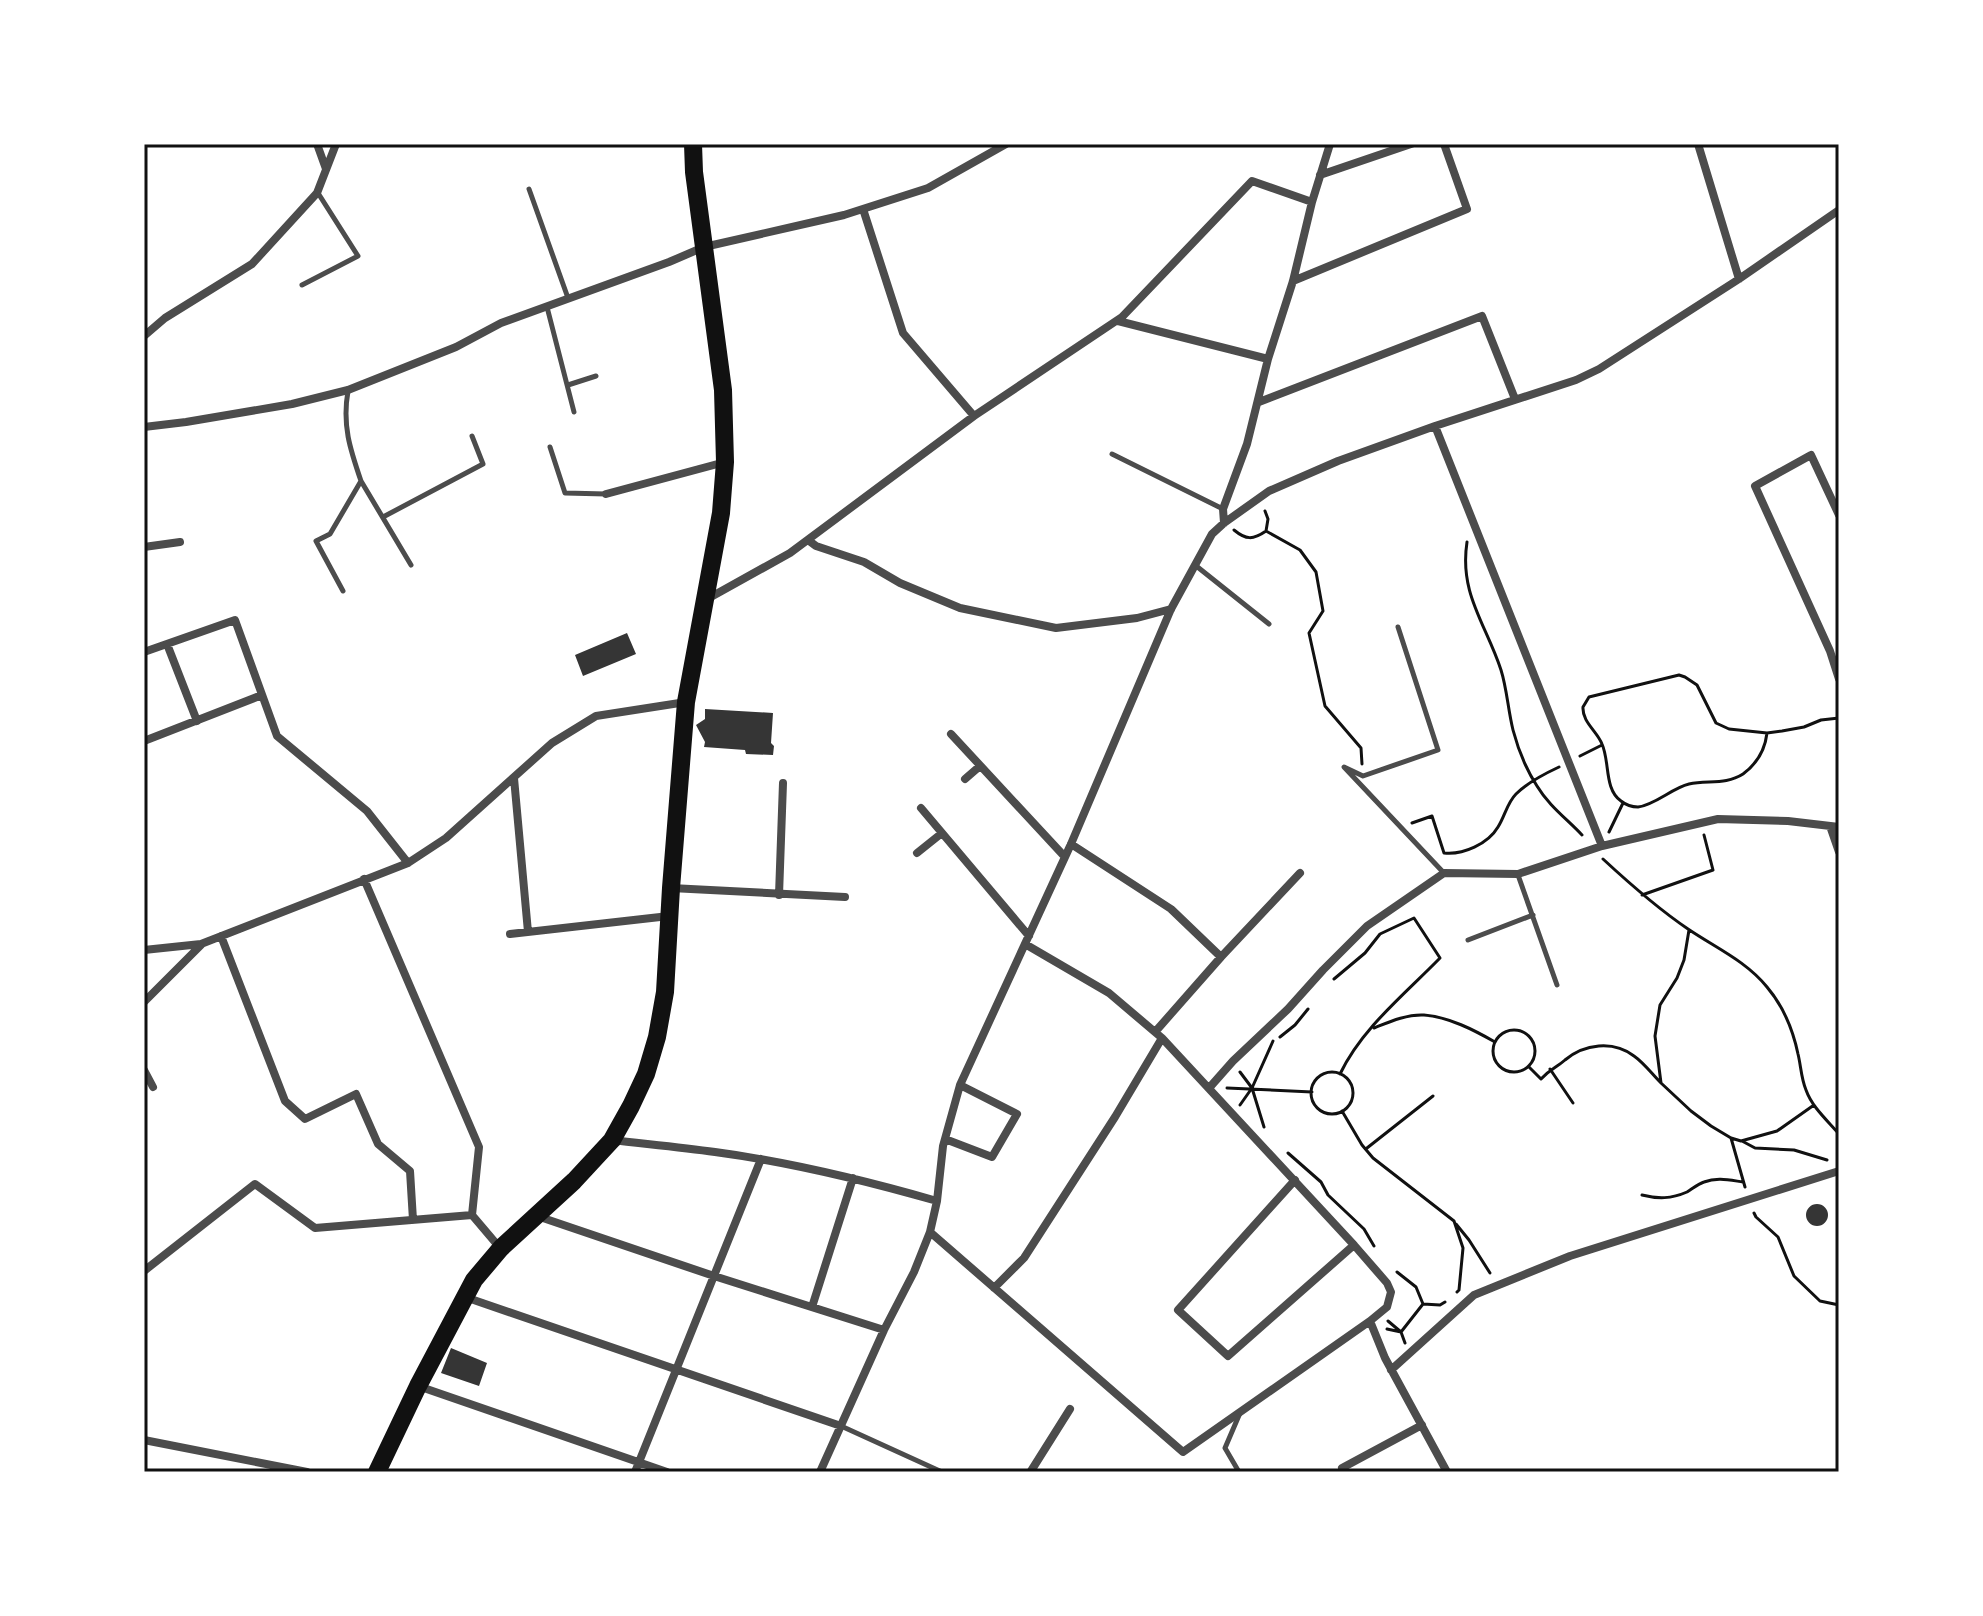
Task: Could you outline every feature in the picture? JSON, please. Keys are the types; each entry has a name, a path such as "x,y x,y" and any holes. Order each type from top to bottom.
{"main road":[{"path":"377,1472 474,1280 501,1248 574,1181 612,1140 646,1074 657,1037 665,992 686,702 721,513 725,462 723,390 693,144"}],"street":[{"path":"317,144 327,169"},
{"path":"144,336 165,318 252,264 317,193 336,144"},
{"path":"144,427 278,406 348,390 456,347 501,323 704,247 844,215 928,188 1006,144"},
{"path":"1224,523 1223,509 1247,444 1268,359 1293,281 1330,144"},
{"path":"1320,175 1411,144"},
{"path":"1293,281 1467,209 1444,144"},
{"path":"1698,144 1739,279"},
{"path":"705,600 790,553 974,416 1122,317 1252,181 1312,202"},
{"path":"863,209 903,333 974,416"},
{"path":"820,1472 930,1232 945,1139 960,1085 1071,844 1171,609 1212,534 1269,491 1357,453 1576,380 1599,369 1839,210"},
{"path":"1259,402 1482,316 1515,399"},
{"path":"1117,320 1268,359"},
{"path":"1435,426 1569,762 1599,847"},
{"path":"1839,515 1811,455 1755,486 1835,648 1839,679"},
{"path":"606,494 725,462"},
{"path":"808,540 816,546 864,562 900,583 960,608 1056,628 1137,618 1171,609"},
{"path":"144,547 180,542"},
{"path":"144,652 235,620 277,736 367,811 408,863"},
{"path":"167,644 197,721"},
{"path":"144,741 262,695"},
{"path":"144,950 201,944 408,863 446,838 552,743 596,716 686,702"},
{"path":"951,734 1065,857"},
{"path":"965,779 980,766"},
{"path":"514,778 528,932"},
{"path":"779,895 783,783"},
{"path":"921,808 1027,940 1109,993 1158,1035 1210,1087 1354,1245 1387,1283 1391,1292 1387,1307 1370,1321 1183,1452 930,1232"},
{"path":"1210,1087 1367,926 1444,873 1518,874 1599,847 1718,819 1834,826 1839,852"},
{"path":"917,853 942,833"},
{"path":"1071,844 1171,909 1221,957"},
{"path":"994,1288 1024,1258 1115,1117 1158,1035 1221,957 1300,873"},
{"path":"364,879 479,1147 472,1215 501,1248"},
{"path":"671,888 845,897"},
{"path":"510,934 670,916"},
{"path":"221,936 285,1101 305,1119 356,1094 378,1144 410,1171 413,1220"},
{"path":"144,1002 201,944"},
{"path":"144,1070 153,1087"},
{"path":"945,1139 992,1157 1017,1114 960,1085"},
{"path":"612,1140 761,1159 853,1178 937,1201"},
{"path":"635,1472 761,1159"},
{"path":"1391,1370 1474,1295 1570,1256 1839,1171"},
{"path":"812,1307 853,1178"},
{"path":"1295,1180 1178,1310 1228,1356 1354,1245"},
{"path":"144,1271 255,1184 315,1228 472,1215"},
{"path":"536,1216 884,1330"},
{"path":"464,1296 841,1426"},
{"path":"1370,1321 1391,1370 1422,1425 1442,1470"},
{"path":"418,1386 667,1472"},
{"path":"1029,1472 1070,1409"},
{"path":"1345,1472 1342,1468 1422,1425"},
{"path":"144,1440 307,1472"}],"lane":[{"path":"529,189 568,298"},
{"path":"302,285 358,256 317,193"},
{"path":"547,307 574,412"},
{"path":"568,385 596,376"},
{"path":"348,390 344,410 349,448 361,481 411,565"},
{"path":"383,517 483,464 472,436"},
{"path":"550,447 565,493 606,494"},
{"path":"1112,454 1223,509"},
{"path":"343,591 316,541 330,534 361,481"},
{"path":"1195,565 1269,624"},
{"path":"1398,627 1438,750 1363,776 1344,767 1444,873"},
{"path":"1518,874 1557,985"},
{"path":"1468,940 1533,915"},
{"path":"1239,1472 1225,1448 1240,1413"},
{"path":"841,1426 942,1472"}],"path":[{"path":"1224,523 1244,538 1255,538 1266,531 1268,519 1264,509 1255,501"},
{"path":"1266,531 1300,550 1316,572 1323,611 1309,633 1325,706 1361,748 1363,776"},
{"path":"1478,532 1468,536 1465,579 1495,651 1513,729 1534,780 1556,811 1599,847 1602,859 1642,895 1750,969 1767,987 1791,1027 1806,1091 1839,1134"},
{"path":"1767,733 1763,754 1750,769 1736,778 1677,788 1636,807 1623,803 1613,792 1602,744 1582,713 1584,702 1589,697 1679,675 1697,685 1710,714 1722,727 1767,733 1794,730 1821,720 1839,718"},
{"path":"1400,827 1432,816 1444,853 1453,854 1477,846 1493,833 1512,798 1523,787 1602,744"},
{"path":"1599,847 1623,803"},
{"path":"1642,895 1713,870 1708,851"},
{"path":"1326,986 1365,953 1380,934 1414,918 1440,958 1370,1029 1340,1074"},
{"path":"1661,1083 1655,1036 1660,1005 1684,960 1689,930"},
{"path":"1233,1114 1252,1088 1273,1042 1295,1025 1309,1008"},
{"path":"1370,1029 1422,1015 1467,1027 1495,1042"},
{"path":"1513,1030 1527,1034 1535,1046 1533,1061 1524,1070 1513,1073 1502,1069 1494,1059 1495,1042 1513,1030"},
{"path":"1529,1067 1541,1079 1571,1054 1589,1047 1609,1045 1626,1050 1691,1111 1731,1138 1755,1148 1794,1150 1831,1161"},
{"path":"1233,1061 1252,1088 1265,1132"},
{"path":"1550,1069 1573,1103"},
{"path":"1332,1072 1340,1074 1348,1080 1353,1091 1350,1104 1333,1114 1315,1105 1313,1086 1320,1076 1332,1072"},
{"path":"1210,1087 1312,1092"},
{"path":"1366,1149 1433,1096"},
{"path":"1741,1141 1777,1131 1814,1105"},
{"path":"1342,1111 1373,1158 1454,1221 1497,1285"},
{"path":"1731,1138 1756,1217 1778,1237 1794,1276 1820,1301 1839,1305"},
{"path":"1285,1150 1321,1182"},
{"path":"1642,1195 1657,1199 1672,1198 1714,1180 1743,1182"},
{"path":"1423,1304 1440,1305 1459,1290 1463,1248 1454,1221"}],"building":[{"path":"627,633 636,654 583,676 575,655"},
{"path":"705,709 773,713 773,755 704,747 705,742 696,725 705,719"},
{"path":"1817,1204 1828,1215 1817,1226 1806,1215"},
{"path":"451,1348 487,1363 479,1386 441,1373"}]}
